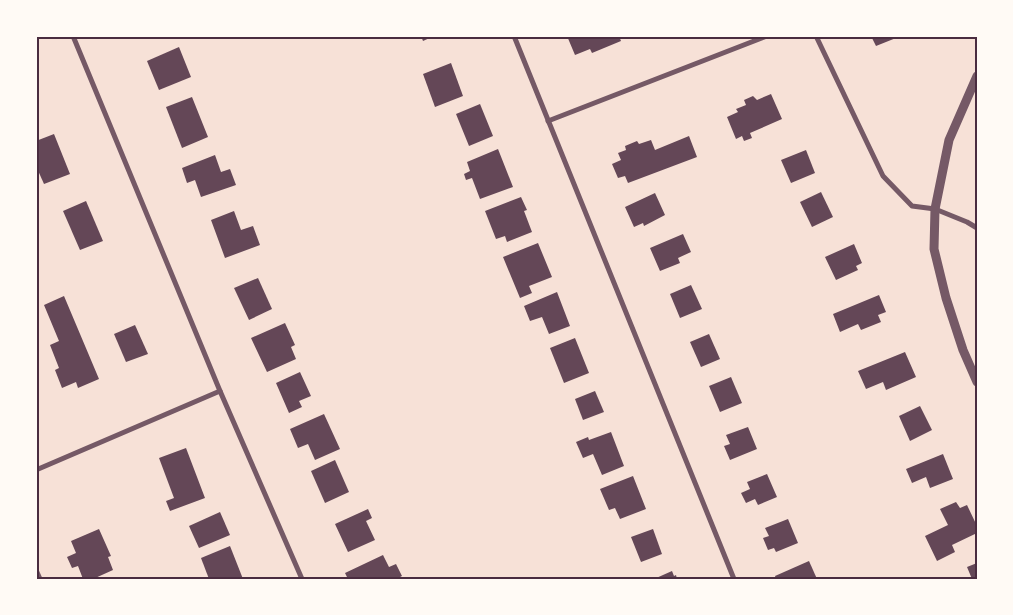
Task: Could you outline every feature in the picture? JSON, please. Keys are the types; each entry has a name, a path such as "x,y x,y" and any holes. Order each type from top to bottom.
{"street":[{"path":"73,36 220,391 302,579"},
{"path":"514,36 734,579"},
{"path":"548,121 767,36"},
{"path":"816,36 883,176 912,206 935,209 977,228"},
{"path":"977,76 949,140 935,209 934,249 946,298 963,350 977,382"},
{"path":"36,470 220,391"},
{"path":"36,570 40,579"}],"building":[{"path":"421,36 434,36 423,41"},
{"path":"567,36 619,36 621,41 592,53 590,49 575,55"},
{"path":"871,36 901,36 876,46"},
{"path":"179,47 191,77 159,90 147,61"},
{"path":"451,63 463,96 435,107 423,74"},
{"path":"771,94 782,119 750,133 752,138 744,141 742,136 736,139 727,117 738,112 736,109 746,105 744,100 753,96 757,100"},
{"path":"192,97 208,137 182,148 166,107"},
{"path":"480,104 493,136 469,146 456,114"},
{"path":"54,134 70,174 44,184 36,166 36,141"},
{"path":"689,136 697,157 628,183 625,176 618,178 612,164 621,160 618,153 626,150 625,146 637,141 639,144 651,140 655,150"},
{"path":"498,149 513,187 480,199 472,178 466,180 464,174 470,171 467,162"},
{"path":"806,150 815,173 791,183 781,160"},
{"path":"215,155 221,172 230,169 236,185 201,197 195,180 187,183 182,168"},
{"path":"821,192 833,217 812,227 800,202"},
{"path":"655,193 665,215 644,226 643,223 634,227 625,207"},
{"path":"521,197 527,210 524,211 532,232 507,242 505,236 496,239 485,211"},
{"path":"86,201 103,241 80,250 63,211"},
{"path":"234,211 241,230 253,226 260,245 225,258 211,220"},
{"path":"683,234 691,252 678,258 680,263 660,271 650,248"},
{"path":"538,243 552,277 529,286 532,293 520,298 503,257"},
{"path":"854,244 862,263 856,266 858,270 836,280 825,257"},
{"path":"258,278 272,309 249,320 234,288"},
{"path":"691,285 702,309 680,318 670,294"},
{"path":"557,292 570,326 549,334 542,317 530,321 524,306"},
{"path":"879,295 886,312 878,315 881,322 861,330 858,324 840,332 833,314"},
{"path":"64,296 99,379 78,388 76,382 62,388 55,370 59,368 50,345 59,341 44,305"},
{"path":"285,323 295,345 291,347 296,359 267,372 251,338"},
{"path":"135,325 148,354 126,362 114,334"},
{"path":"709,334 720,359 701,367 690,342"},
{"path":"575,338 589,373 564,383 550,348"},
{"path":"905,352 916,377 886,390 883,382 866,389 858,371"},
{"path":"300,372 311,396 299,401 302,407 289,413 276,383"},
{"path":"731,377 742,403 720,412 709,386"},
{"path":"595,391 604,412 583,420 575,399"},
{"path":"920,406 932,430 910,441 899,416"},
{"path":"324,414 340,449 315,460 308,444 298,448 290,429"},
{"path":"748,427 757,449 730,460 724,446 730,444 726,435"},
{"path":"611,432 624,466 602,475 593,454 583,458 576,442 588,437 589,440"},
{"path":"186,448 205,498 170,511 166,501 174,498 159,458"},
{"path":"943,454 953,479 930,488 926,477 912,483 906,469"},
{"path":"335,460 349,492 325,503 311,471"},
{"path":"767,474 777,497 758,505 755,499 746,503 741,493 750,489 747,482"},
{"path":"633,476 646,509 620,519 615,508 609,510 600,489"},
{"path":"956,502 960,508 967,505 977,526 977,533 952,545 955,552 937,561 925,536 948,525 940,509"},
{"path":"368,509 372,518 366,521 375,540 348,552 335,524"},
{"path":"220,512 230,535 199,548 189,526"},
{"path":"788,519 798,543 776,552 774,548 768,550 763,538 769,536 765,528"},
{"path":"99,529 111,556 108,557 113,570 93,579 83,579 78,566 72,568 67,557 76,553 71,541"},
{"path":"653,529 662,554 641,562 631,537"},
{"path":"230,546 243,579 209,579 201,558"},
{"path":"383,555 389,567 396,564 402,576 396,579 348,579 345,573"},
{"path":"809,561 817,579 776,579 775,576"},
{"path":"977,563 977,579 972,579 967,567"},
{"path":"672,571 677,579 654,579"}]}
